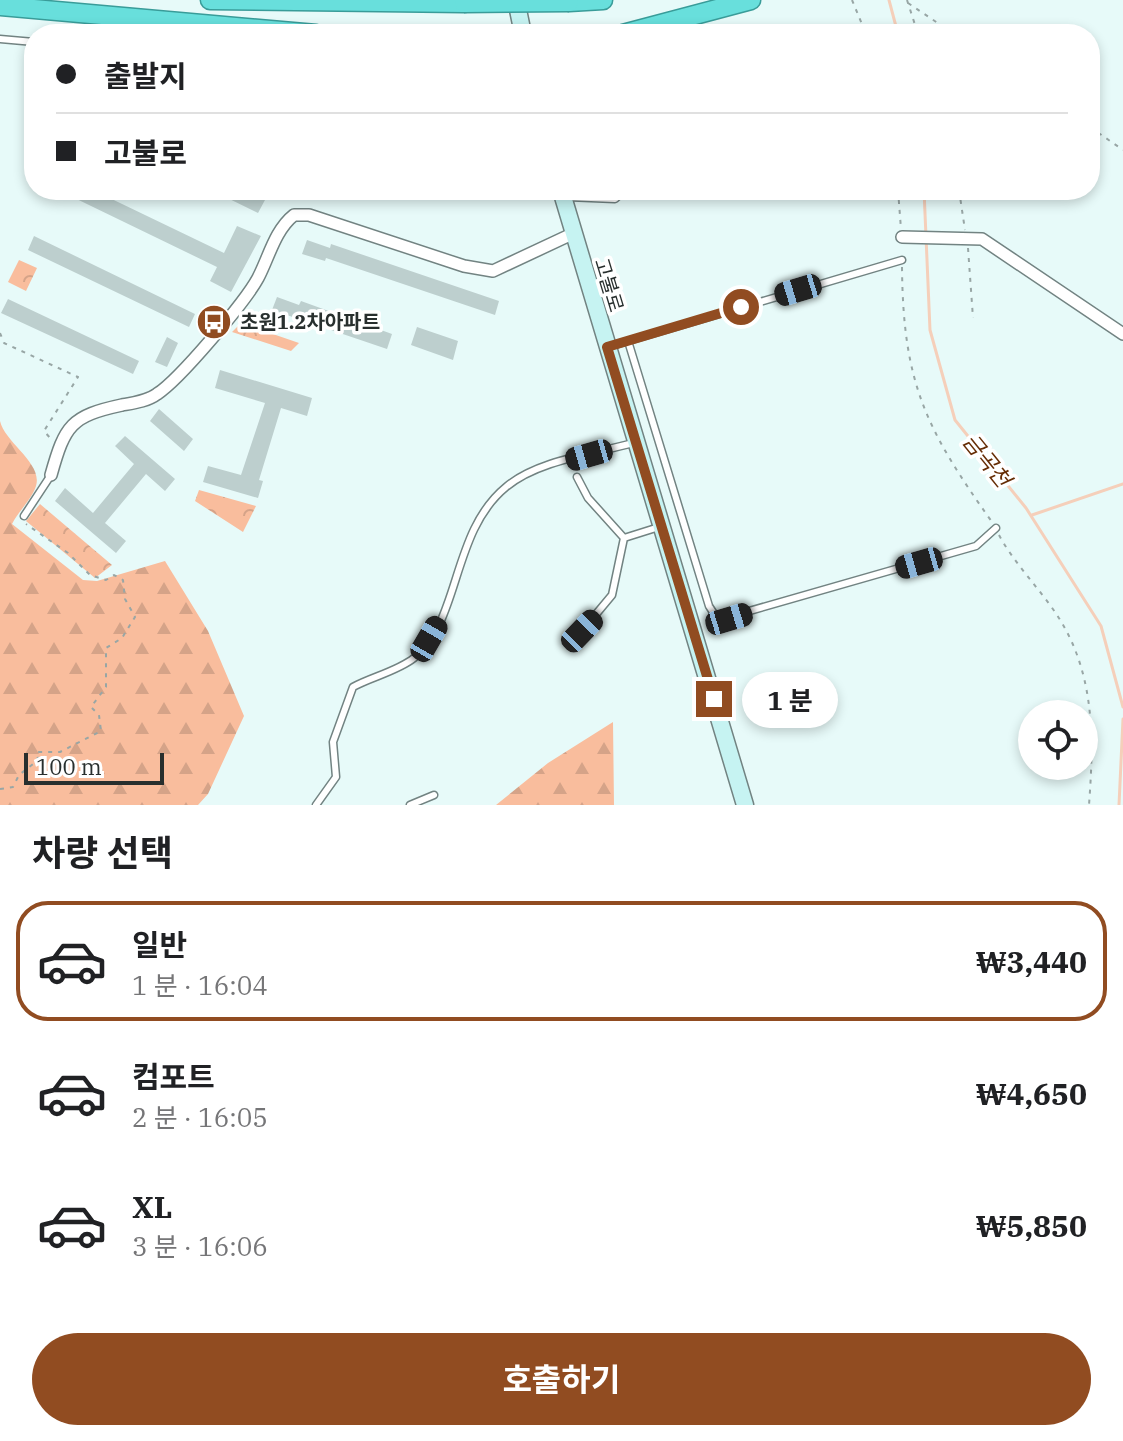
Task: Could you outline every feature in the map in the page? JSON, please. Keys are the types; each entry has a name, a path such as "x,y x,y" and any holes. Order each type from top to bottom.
{"highway":[{"path":"210,0 464,3 603,0"},
{"path":"661,24 751,0"},
{"path":"0,6 203,24"}],"main road":[{"path":"516,0 521,24"},
{"name":"고불로","path":"564,200 745,805"}],"street":[{"path":"51,475 67,430 85,414 157,395 238,307 257,281 280,231 294,215 309,215 464,266 493,271 572,234"},
{"path":"902,237 982,239 1123,334"}],"lane":[{"path":"9,31 4,39 24,41"},
{"path":"607,347 902,260"},
{"path":"628,341 709,606 718,620 976,546 996,528"},
{"path":"316,805 336,777 333,742 353,687 414,658 429,639 441,618 470,534 493,499 508,485 542,469 637,442"},
{"path":"24,516 51,475"},
{"path":"577,477 588,498 624,538"},
{"path":"624,538 662,526"},
{"path":"582,631 612,595 624,538"},
{"path":"410,805 434,795"}],"path":[{"path":"852,0 862,24"},
{"path":"907,1 915,24"},
{"path":"907,1 940,24"},
{"path":"1100,134 1123,150"},
{"path":"899,200 902,237"},
{"path":"960,200 970,256 973,318"},
{"path":"902,260 909,357 918,397 929,426 951,464 1059,619 1087,680 1092,748 1089,805"},
{"path":"0,333 4,343 78,377 44,431 60,447"},
{"path":"0,789 13,787 19,775 38,760 37,752 60,752 101,731 99,715 91,707 106,687 106,648 122,638 135,617 125,599 123,580 114,575 106,580 90,575 56,543 27,525 24,516"}],"green space":[{"path":"19,260 37,268 26,291 8,282"},
{"path":"241,323 299,343 291,351 232,332"},
{"path":"0,421 29,461 37,478 34,491 12,524 83,580 97,581 165,561 208,631 244,716 208,794 198,805 0,805"},
{"path":"199,490 256,506 243,532 195,501"},
{"path":"40,504 112,565 95,578 26,521"},
{"path":"613,722 614,805 496,805 548,763"}],"building":[{"path":"79,200 114,200 224,253 237,226 261,236 231,292 210,281 217,267"},
{"path":"231,200 265,200 258,213"},
{"path":"34,236 195,314 189,327 28,250"},
{"path":"307,240 330,248 331,244 499,301 495,315 326,258 325,261 302,254"},
{"path":"277,297 299,305 301,301 392,334 387,349 272,310"},
{"path":"8,299 139,361 133,374 1,313"},
{"path":"417,327 458,341 453,360 411,345"},
{"path":"167,337 178,343 167,367 155,362"},
{"path":"220,370 312,398 307,416 281,408 259,480 263,481 258,498 203,482 208,466 241,475 265,403 215,388"},
{"path":"159,409 193,439 184,451 150,421"},
{"path":"125,436 175,479 165,491 146,474 105,523 126,541 116,553 55,501 65,488 93,513 134,464 115,446"}],"waterway":[{"name":"금곡천","path":"889,0 895,24"},
{"name":"금곡천","path":"924,200 930,330 955,420 1026,508 1101,626 1123,707"},
{"path":"1032,515 1123,484"},
{"name":"금곡천","path":"1119,805 1123,719"}],"place":[{"name":"초원1.2차아파트","path":"214,322"}],"route":[{"path":"714,699 607,347 741,307"}]}
